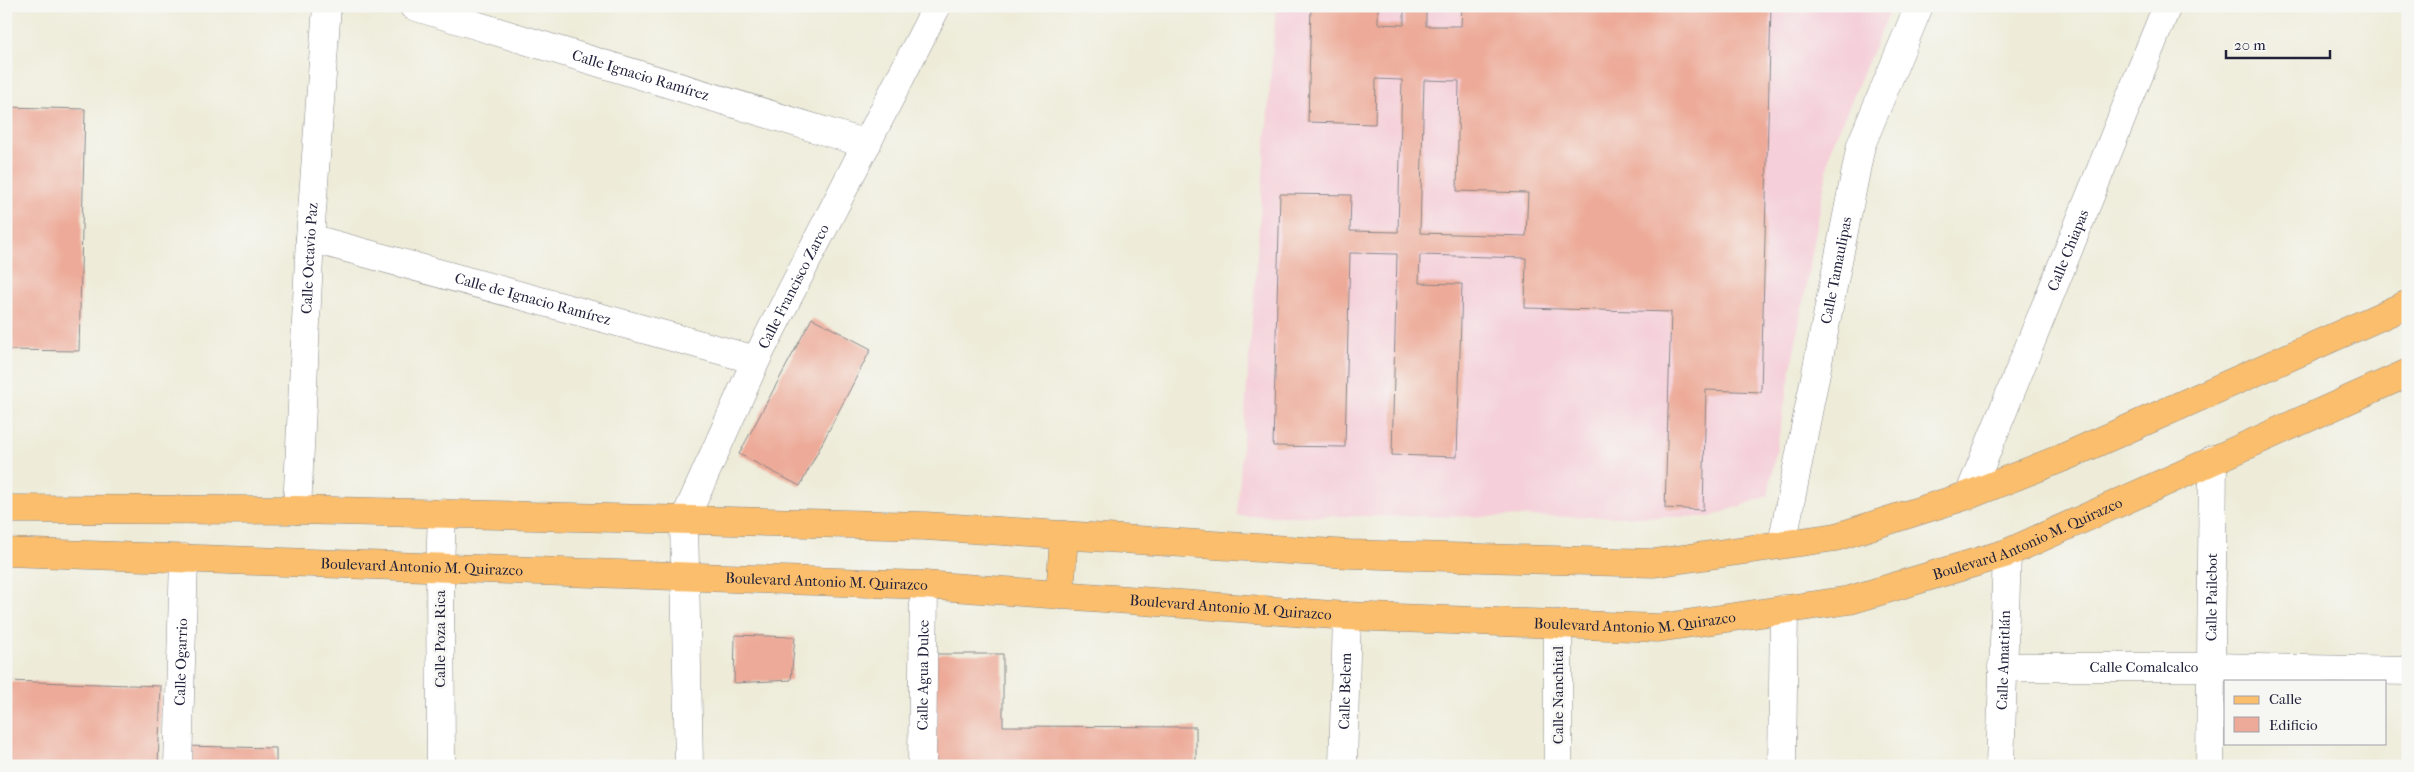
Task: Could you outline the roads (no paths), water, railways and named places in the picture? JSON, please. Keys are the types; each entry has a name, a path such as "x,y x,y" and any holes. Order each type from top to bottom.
{"main road":[{"path":"6,509 297,510 684,522 925,526 1349,554 1654,563 1836,537 1968,495 2066,456 2408,304"},
{"name":"Boulevard Antonio M. Quirazco","path":"6,552 924,585 1347,616 1658,628 1850,600 2007,553 2408,373"},
{"path":"1060,595 1064,535"}],"street":[{"name":"Calle Octavio Paz","path":"297,510 310,238 327,6"},
{"name":"Calle Ignacio Ramírez","path":"413,6 867,144"},
{"name":"Calle Francisco Zarco","path":"689,766 684,522 756,360 937,6"},
{"name":"Calle Tamaulipas","path":"1782,544 1861,145 1919,6"},
{"name":"Calle Chiapas","path":"1968,495 2167,6"},
{"name":"Calle de Ignacio Ramírez","path":"310,238 756,360"},
{"name":"Calle Pailebot","path":"2210,766 2213,459"},
{"name":"Calle Poza Rica","path":"441,766 440,568 442,513"},
{"name":"Calle Amatitlán","path":"2000,766 2007,553"},
{"name":"Calle Ogarrio","path":"178,766 184,558"},
{"name":"Calle Agua Dulce","path":"922,766 924,585"},
{"path":"1782,766 1784,609"},
{"name":"Calle Belem","path":"1343,766 1347,616"},
{"name":"Calle Nanchital","path":"1558,624 1558,766"},
{"name":"Calle Comalcalco","path":"2002,667 2211,667 2408,672"}]}
